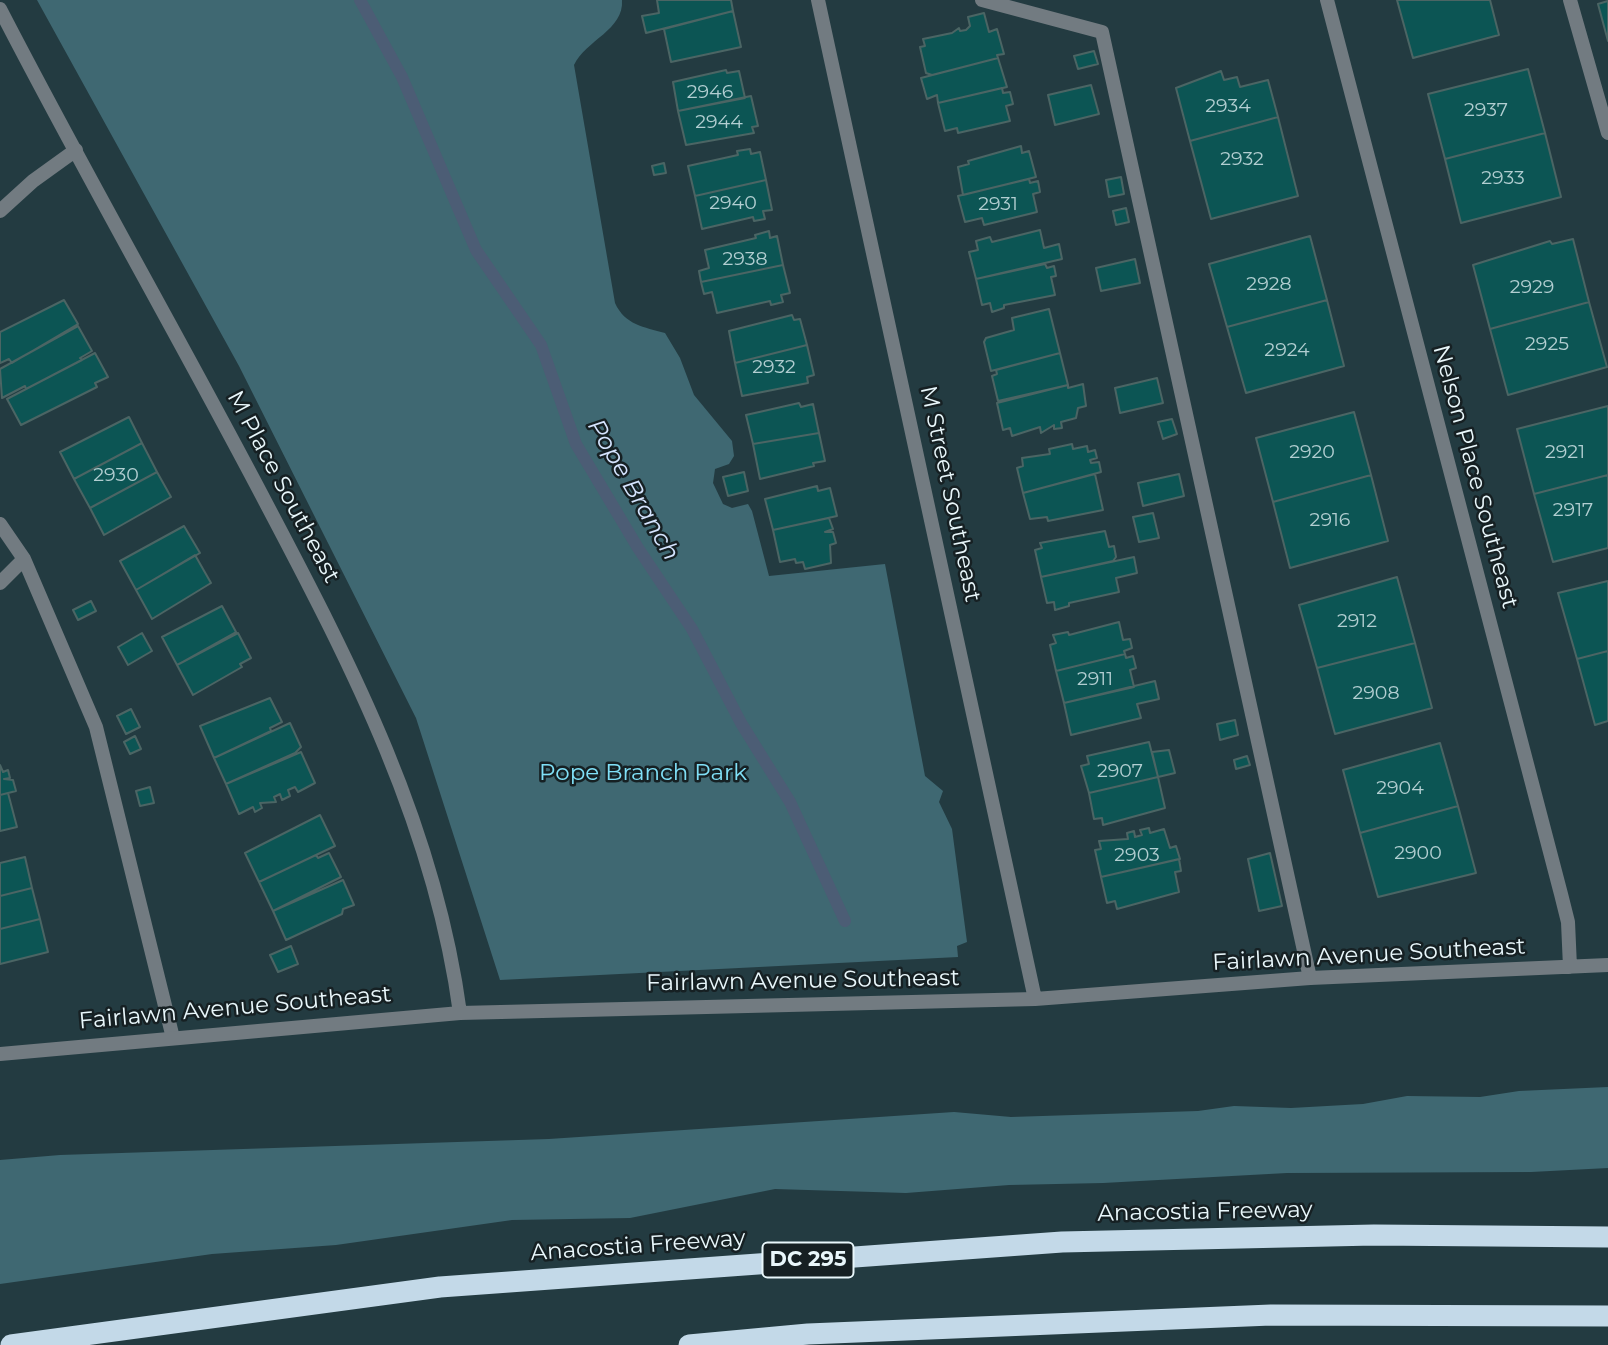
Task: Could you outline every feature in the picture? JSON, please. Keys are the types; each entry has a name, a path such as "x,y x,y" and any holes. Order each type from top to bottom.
{"highway":[{"name":"Anacostia Freeway","path":"11,1345 440,1287 1062,1242 1374,1235 1608,1237"},
{"path":"689,1345 808,1334 1271,1315 1608,1315"}],"street":[{"name":"M Street Southeast","path":"818,0 1035,999"},
{"path":"982,0 1102,32 1310,978"},
{"name":"Nelson Place Southeast","path":"1326,0 1561,894 1568,922 1570,967"},
{"path":"1570,0 1608,133"},
{"name":"M Place Southeast","path":"0,9 356,677 381,732 420,841 450,949 460,1013"},
{"path":"0,211 33,181 76,150"},
{"path":"0,524 24,559 96,727 173,1038"},
{"path":"0,583 24,559"},
{"name":"Fairlawn Avenue Southeast","path":"0,1054 460,1013 1035,999 1310,978 1608,965"}],"green space":[{"name":"Pope Branch Park","path":"37,0 622,0 617,19 574,65 615,303 630,321 665,333 680,358 694,395 732,441 734,456 729,464 715,469 713,483 723,504 732,508 748,504 769,576 885,564 925,776 943,791 939,802 952,829 967,942 957,946 958,957 500,980 416,718 239,366"},
{"path":"1608,1087 1608,1168 1531,1172 1287,1173 1009,1185 906,1193 775,1189 630,1218 512,1220 336,1245 212,1254 0,1284 0,1160 60,1155 549,1139 954,1112 1011,1117 1198,1111 1234,1106 1291,1108 1363,1104 1407,1096 1480,1097 1519,1091"}],"building":[{"path":"657,0 731,0 733,11 646,33 642,16 659,13"},
{"path":"1397,0 1490,0 1499,35 1413,58"},
{"path":"1608,1 1608,41 1598,4"},
{"path":"733,11 741,47 671,62 664,29"},
{"path":"984,13 989,32 997,29 1004,54 997,55 998,58 932,75 926,73 920,47 925,46 923,39 952,33 959,28 960,31 966,30 970,26 968,17"},
{"path":"1094,51 1098,64 1078,69 1074,56"},
{"path":"998,58 1007,87 938,103 937,95 927,99 921,78"},
{"path":"1528,69 1545,133 1445,159 1428,94"},
{"path":"726,70 727,73 739,71 745,98 678,111 673,82"},
{"path":"1221,71 1224,80 1237,77 1240,87 1268,80 1278,117 1190,141 1176,88"},
{"path":"1091,85 1099,114 1055,125 1048,95"},
{"path":"1002,88 1003,93 1010,92 1013,104 1006,106 1010,121 958,133 957,128 945,131 938,103"},
{"path":"751,96 758,126 752,127 754,133 686,145 678,111"},
{"path":"1278,117 1298,196 1211,219 1190,141"},
{"path":"1545,133 1561,197 1461,223 1445,159"},
{"path":"1021,146 1022,153 1029,151 1036,177 963,195 958,167 969,164 968,161"},
{"path":"750,149 751,154 760,152 766,180 695,196 688,166 738,155 737,151"},
{"path":"664,163 666,173 654,175 652,166"},
{"path":"1121,177 1124,194 1109,197 1106,180"},
{"path":"1029,179 1030,183 1038,181 1040,192 1033,194 1037,212 984,225 982,218 965,222 958,196"},
{"path":"766,180 772,210 763,211 765,219 754,221 753,217 702,229 695,196"},
{"path":"1126,208 1129,222 1116,225 1113,211"},
{"path":"1040,230 1044,248 1059,244 1062,259 976,279 969,252 978,250 976,241 990,237 992,242"},
{"path":"769,231 770,238 777,236 783,265 701,282 699,271 709,268 705,250 756,238 755,235"},
{"path":"1310,236 1327,300 1227,327 1209,264"},
{"path":"1573,239 1589,302 1490,329 1473,265 1550,241 1552,244"},
{"path":"1135,259 1140,283 1101,291 1096,268"},
{"path":"1045,264 1047,268 1054,266 1056,276 1051,277 1055,295 1004,305 1004,308 992,312 990,303 982,305 976,279"},
{"path":"783,265 790,293 781,295 783,302 771,305 770,301 717,313 712,292 704,294 701,282"},
{"path":"64,300 78,324 12,363 9,359 0,363 0,332"},
{"path":"1327,300 1344,366 1246,393 1227,327"},
{"path":"1589,302 1607,367 1508,395 1490,329"},
{"path":"1049,309 1060,353 991,371 984,342 986,338 1014,330 1012,318"},
{"path":"792,315 794,320 800,319 807,345 735,363 729,331"},
{"path":"78,326 92,351 80,358 82,360 26,389 25,386 2,398 0,369"},
{"path":"807,345 814,375 807,377 808,383 742,396 735,363"},
{"path":"95,353 108,377 95,383 97,387 21,425 7,399"},
{"path":"1060,353 1068,385 998,401 992,376 997,374 996,370"},
{"path":"1157,378 1163,403 1120,413 1115,388"},
{"path":"1083,384 1086,406 1078,408 1076,418 1061,422 1062,428 1054,429 1054,425 1041,433 1040,427 1012,436 1010,428 1003,430 997,403 1068,385 1068,388"},
{"path":"799,403 801,407 813,404 819,433 753,444 746,415"},
{"path":"1608,406 1608,475 1534,494 1517,429"},
{"path":"1354,412 1371,475 1273,502 1256,438"},
{"path":"129,417 142,443 74,479 60,452"},
{"path":"1172,419 1177,434 1163,439 1158,422"},
{"path":"819,433 825,461 760,479 753,444"},
{"path":"142,443 157,472 90,508 74,479"},
{"path":"1072,444 1073,449 1087,446 1088,452 1095,450 1097,458 1090,460 1091,463 1099,462 1101,472 1023,493 1017,468 1023,466 1022,458 1050,454 1049,449"},
{"path":"157,472 171,497 104,535 90,508"},
{"path":"744,472 748,491 728,496 723,477"},
{"path":"1095,474 1103,510 1048,521 1047,517 1030,519 1023,493"},
{"path":"1179,474 1184,496 1143,506 1138,483"},
{"path":"1371,475 1388,541 1290,568 1273,502"},
{"path":"1608,475 1608,548 1553,562 1534,494"},
{"path":"817,486 818,491 830,488 837,516 773,530 765,499"},
{"path":"1153,513 1159,538 1139,542 1133,517"},
{"path":"829,518 833,529 825,532 833,532 836,543 830,545 831,563 805,569 803,562 796,563 795,559 780,562 773,530"},
{"path":"184,526 200,553 136,590 120,561"},
{"path":"1105,531 1109,547 1114,546 1116,557 1113,561 1041,577 1035,550 1042,548 1040,543"},
{"path":"195,555 211,583 152,619 136,590"},
{"path":"1134,557 1137,573 1116,578 1119,592 1069,603 1069,606 1055,610 1054,602 1047,603 1041,577"},
{"path":"1397,577 1415,643 1317,668 1299,605"},
{"path":"1608,581 1608,651 1577,659 1558,593"},
{"path":"91,601 96,611 78,620 73,610"},
{"path":"222,606 236,632 177,665 162,637"},
{"path":"1119,622 1123,640 1130,639 1132,648 1124,651 1125,654 1056,671 1050,645 1056,643 1053,635 1068,632 1069,635"},
{"path":"142,633 152,651 128,665 118,647"},
{"path":"238,633 251,658 240,664 242,667 193,695 177,665"},
{"path":"1415,643 1432,708 1335,734 1317,668"},
{"path":"1608,651 1608,721 1595,725 1577,659"},
{"path":"1125,654 1126,658 1133,656 1136,668 1130,670 1134,687 1064,703 1056,671"},
{"path":"1155,681 1159,699 1137,704 1141,718 1071,735 1064,703"},
{"path":"270,698 282,722 270,728 271,731 214,758 200,726"},
{"path":"131,709 140,727 126,734 117,716"},
{"path":"1235,720 1238,735 1220,740 1217,724"},
{"path":"290,723 301,747 295,753 226,784 214,758"},
{"path":"135,736 141,749 130,754 124,742"},
{"path":"1149,742 1158,777 1089,793 1081,766 1089,764 1087,756"},
{"path":"1440,743 1458,806 1360,833 1343,770"},
{"path":"1169,750 1175,773 1158,777 1152,752"},
{"path":"301,752 315,783 298,792 295,787 288,790 290,796 282,800 280,794 274,797 276,802 260,803 262,808 255,812 253,807 239,814 226,784"},
{"path":"1247,756 1250,765 1236,769 1234,760"},
{"path":"0,765 3,772 8,770 10,778 4,779 13,780 16,791 0,795"},
{"path":"1158,777 1165,808 1103,825 1102,818 1094,819 1089,793"},
{"path":"150,787 154,803 140,806 136,791"},
{"path":"8,793 17,827 0,831 0,795"},
{"path":"1458,806 1476,873 1378,897 1360,833"},
{"path":"320,815 335,846 259,882 245,853"},
{"path":"1149,828 1150,833 1164,829 1170,848 1176,846 1180,859 1101,877 1095,850 1101,849 1099,841 1128,839 1127,833 1134,831 1135,837 1142,835 1140,830"},
{"path":"329,853 341,877 273,911 259,882 316,855 318,858"},
{"path":"1270,853 1282,906 1259,911 1248,859"},
{"path":"25,857 32,888 0,896 0,863"},
{"path":"1179,859 1181,871 1175,872 1179,892 1117,909 1115,901 1107,903 1101,877"},
{"path":"343,880 354,905 343,909 342,914 286,940 273,911"},
{"path":"32,888 40,919 0,929 0,896"},
{"path":"40,919 48,952 0,964 0,929"},
{"path":"291,946 298,964 278,972 270,955"}],"waterway":[{"name":"Pope Branch","path":"360,0 402,77 476,250 541,345 576,444 638,548 692,629 741,723 790,802 845,921"}]}
